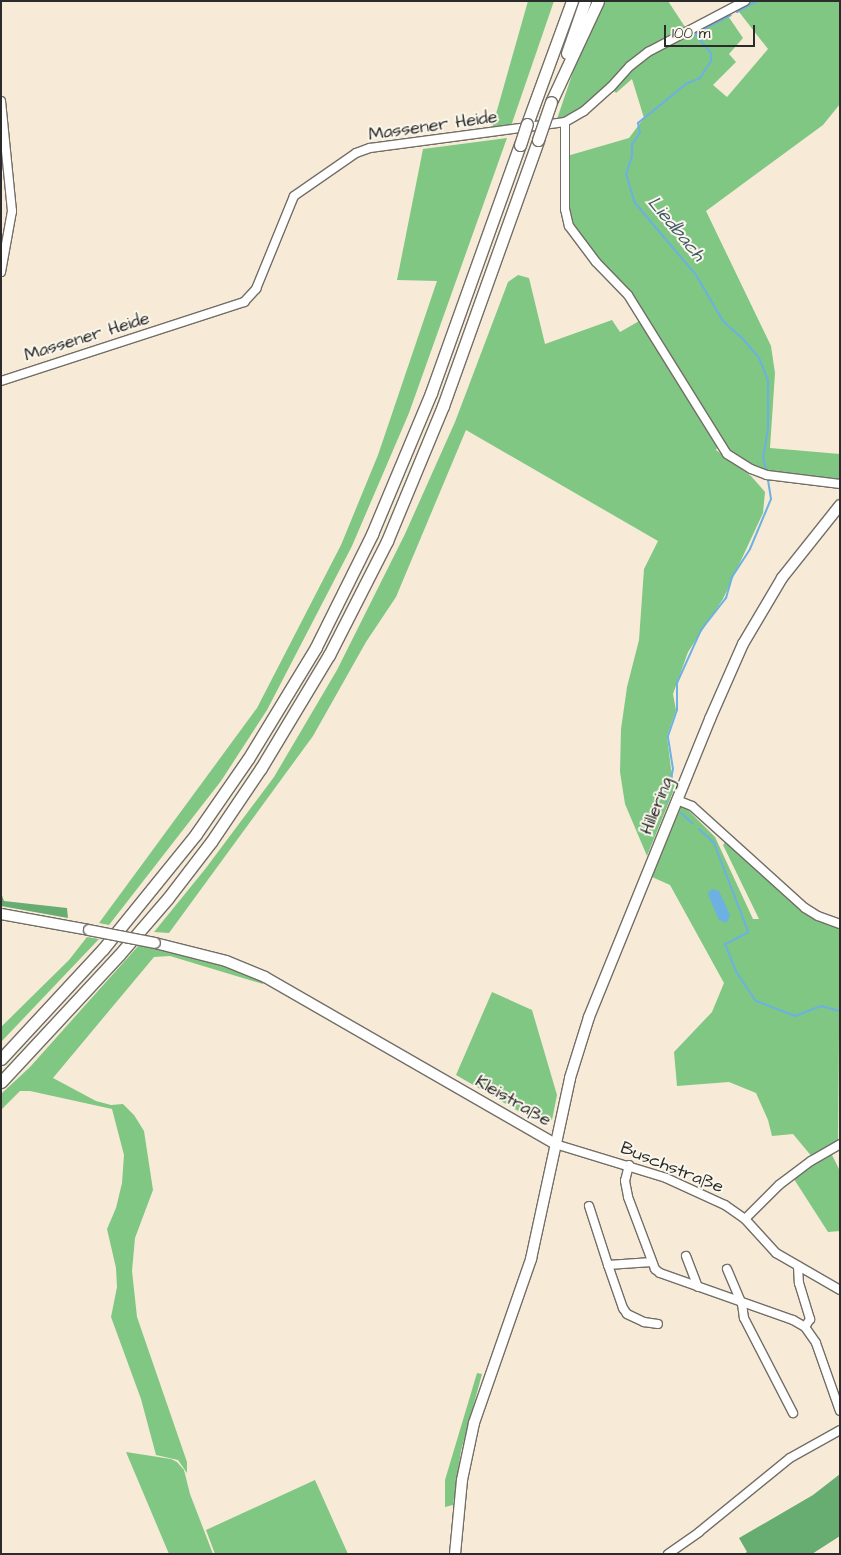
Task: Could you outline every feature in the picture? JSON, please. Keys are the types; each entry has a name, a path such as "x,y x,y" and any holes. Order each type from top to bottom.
{"highway":[{"path":"561,32 568,1"},
{"path":"1,1058 104,949 190,842 248,759 306,663 365,550 430,393 572,1"},
{"path":"1,1082 119,955 206,850 261,768 325,663 387,541 443,406 538,140 585,1"},
{"path":"550,102 598,1"}],"main road":[{"name":"Hillering","path":"555,1144 570,1078 589,1017 732,668 756,620 796,559 840,505"},
{"name":"Kleistraße","path":"1,914 155,943 226,961 268,979 555,1144 538,1231 528,1267 474,1423 462,1480 454,1554"}],"street":[{"name":"Massener Heide","path":"1,381 244,302 256,289 294,196 362,150 565,122 597,99 643,56 745,1"},
{"path":"1,101 12,211 1,272"},
{"path":"565,122 565,209 569,226 596,262 628,295 727,454 751,470 767,475 840,484"},
{"path":"677,800 692,806 805,908 818,916 840,924"},
{"name":"Buschstraße","path":"555,1144 629,1165 680,1183 732,1209 745,1218 770,1248 840,1290"},
{"path":"745,1218 779,1185 811,1161 840,1144"},
{"path":"629,1165 625,1181 628,1197 652,1262 660,1273 742,1304 793,1320 805,1327 816,1343 840,1411"},
{"path":"589,1206 623,1308 627,1314 644,1322 658,1324"},
{"path":"686,1256 698,1287"},
{"path":"608,1264 652,1262"},
{"path":"798,1266 799,1283 810,1319 805,1327"},
{"path":"727,1269 742,1304 744,1318 793,1413"},
{"path":"668,1554 790,1458 840,1430"}],"green space":[{"path":"528,1 554,1 511,126 492,128"},
{"path":"602,1 668,1 687,30 647,50 582,109 556,122 574,69"},
{"path":"751,1 840,1 840,104 823,125 706,211 771,346 775,373 770,448 840,454 840,483 767,475 735,461 642,316 577,237 568,218 567,156 629,138 644,118 632,79 616,93 612,88 639,61 726,13 743,38 729,54 736,62 713,85 727,97 768,49 736,8"},
{"path":"507,138 409,413 352,546 267,710 221,781 109,925 99,923 257,708 341,545 378,455 437,281 397,280 423,149"},
{"path":"518,275 529,278 545,344 612,320 620,332 641,320 718,445 716,450 751,476 765,492 763,513 723,599 688,652 673,694 676,710 667,736 675,787 647,856 625,804 620,772 621,729 627,687 639,640 644,569 658,541 466,430 396,597 366,642 313,736 169,933 154,932 206,868 274,777 337,670 405,534 455,422 508,282"},
{"path":"681,807 685,807 715,837 753,919 759,919 723,845 726,841 809,915 840,927 838,1143 813,1158 793,1134 772,1136 768,1120 756,1093 729,1082 677,1086 674,1052 712,1012 724,983 670,885 652,877"},
{"path":"1,893 4,901 67,908 68,918 1,906"},
{"path":"87,937 99,939 1,1042 1,1027 69,960"},
{"path":"139,945 226,963 264,979 263,984 170,956 154,957 53,1078 96,1101 111,1105 123,1104 134,1115 144,1131 153,1190 135,1238 132,1271 137,1317 187,1462 187,1473 178,1460 156,1455 141,1399 111,1317 117,1287 116,1268 107,1229 116,1208 122,1183 124,1155 112,1109 30,1091 20,1091 1,1110 1,1094 30,1067"},
{"path":"492,992 532,1010 557,1095 552,1120 543,1123 456,1075"},
{"path":"830,1151 840,1171 840,1231 828,1232 792,1176"},
{"path":"477,1373 482,1374 461,1451 453,1505 445,1507 445,1480"},
{"path":"126,1452 171,1459 177,1462 184,1470 190,1494 213,1554 169,1554"},
{"path":"840,1474 840,1536 812,1554 744,1554 747,1552 739,1538 813,1495"},
{"path":"315,1480 348,1554 215,1554 206,1530"}],"water":[{"path":"712,889 719,891 730,915 727,923 719,920 708,893"}],"waterway":[{"name":"Liedbach","path":"737,12 758,1"},
{"name":"Liedbach","path":"704,29 731,15"},
{"name":"Liedbach","path":"700,31 695,34 711,53 711,61 700,78 686,84 638,123 640,133 632,144 632,156 626,174 635,203 696,275 723,321 741,337 759,358 768,380 768,429 763,457 766,470"},
{"name":"Liedbach","path":"666,801 664,795 670,784 673,769 668,736 677,710 677,683 701,630 726,598 732,577 750,549 771,499 768,480"},
{"name":"Liedbach","path":"681,813 692,823"},
{"name":"Liedbach","path":"699,829 714,843 748,931 725,944 737,973 756,1001 795,1016 821,1006 840,1011"}]}
